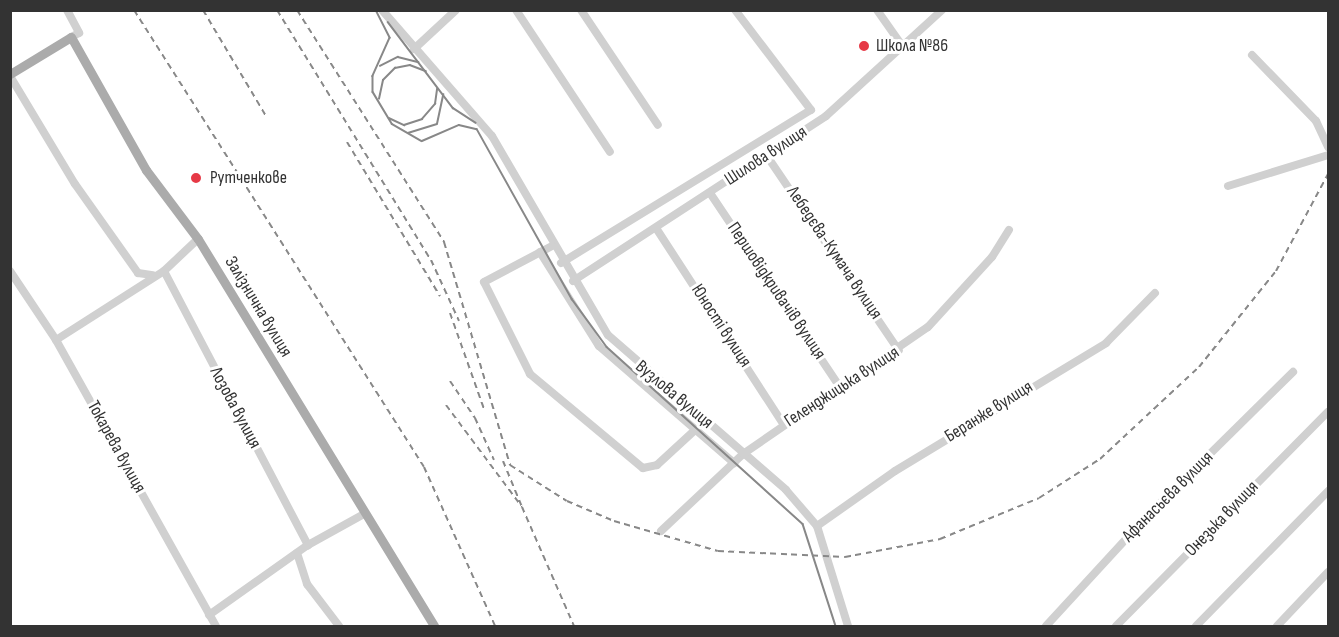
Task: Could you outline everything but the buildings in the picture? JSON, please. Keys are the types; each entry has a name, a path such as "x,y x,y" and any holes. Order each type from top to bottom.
{"main road":[{"path":"10,75 71,37"},
{"name":"Залізнична вулиця","path":"71,37 146,170 198,239 434,627"}],"street":[{"name":"Залізнична вулиця","path":"67,10 79,33 71,37"},
{"name":"Вузлова вулиця","path":"373,10 389,19"},
{"name":"Вузлова вулиця","path":"382,10 414,49 482,122 561,263 620,348 743,454 817,526"},
{"path":"414,49 456,10"},
{"path":"516,10 610,152"},
{"path":"581,10 658,125"},
{"name":"Шилова вулиця","path":"561,263 811,110 735,10"},
{"path":"876,10 903,47"},
{"name":"Шилова вулиця","path":"573,281 826,116 942,10"},
{"path":"1252,55 1316,121 1329,147"},
{"path":"10,75 75,184 138,273 153,275"},
{"path":"1228,186 1329,155"},
{"name":"Лебедєва-Кумача вулиця","path":"767,156 899,351"},
{"name":"Першовідкривачів вулиця","path":"710,193 842,390"},
{"name":"Юності вулиця","path":"656,228 784,425"},
{"name":"Геленджицька вулиця","path":"661,531 743,454 899,351 992,257 1009,230"},
{"path":"56,340 153,275 164,271 198,239"},
{"path":"552,246 484,282 530,374 643,468 657,465 694,430"},
{"path":"540,252 598,346 734,463"},
{"name":"Токарева вулиця","path":"10,271 56,340 216,627"},
{"name":"Лозова вулиця","path":"164,271 308,545"},
{"name":"Беранже вулиця","path":"817,526 895,471 1106,343 1155,292"},
{"name":"Афанасьєва вулиця","path":"1047,627 1150,513 1293,372"},
{"name":"Онезька вулиця","path":"1116,627 1329,412"},
{"path":"1196,627 1329,491"},
{"path":"209,615 308,545 364,514"},
{"path":"817,526 848,627"},
{"path":"297,553 307,584 339,627"},
{"path":"1276,627 1329,572"}],"tram line":[{"path":"376,10 390,38 373,76 373,92 392,124 422,141 459,125 477,129 572,299 607,347 803,524 836,626"},
{"path":"388,22 453,108 476,123"},
{"path":"380,66 398,57 418,62"},
{"path":"379,99 383,80 395,68 410,65 426,71"},
{"path":"389,118 404,125 422,119 435,104 437,89"},
{"path":"408,133 437,124 443,95"}],"railway":[{"path":"134,10 424,467 495,626"},
{"path":"203,10 266,116"},
{"path":"277,10 431,260 459,321"},
{"path":"297,10 444,242 510,465 567,501 614,521 718,551 845,557 940,539 1039,498 1100,459 1199,367 1276,271 1328,174"},
{"path":"347,142 440,296"},
{"path":"450,313 484,409"},
{"path":"450,381 475,418 494,460"},
{"path":"446,405 522,507 574,626"},
{"path":"503,461 522,507"}],"place":[{"name":"Школа №86","path":"864,46"},
{"name":"Рутченкове","path":"196,178"}]}
